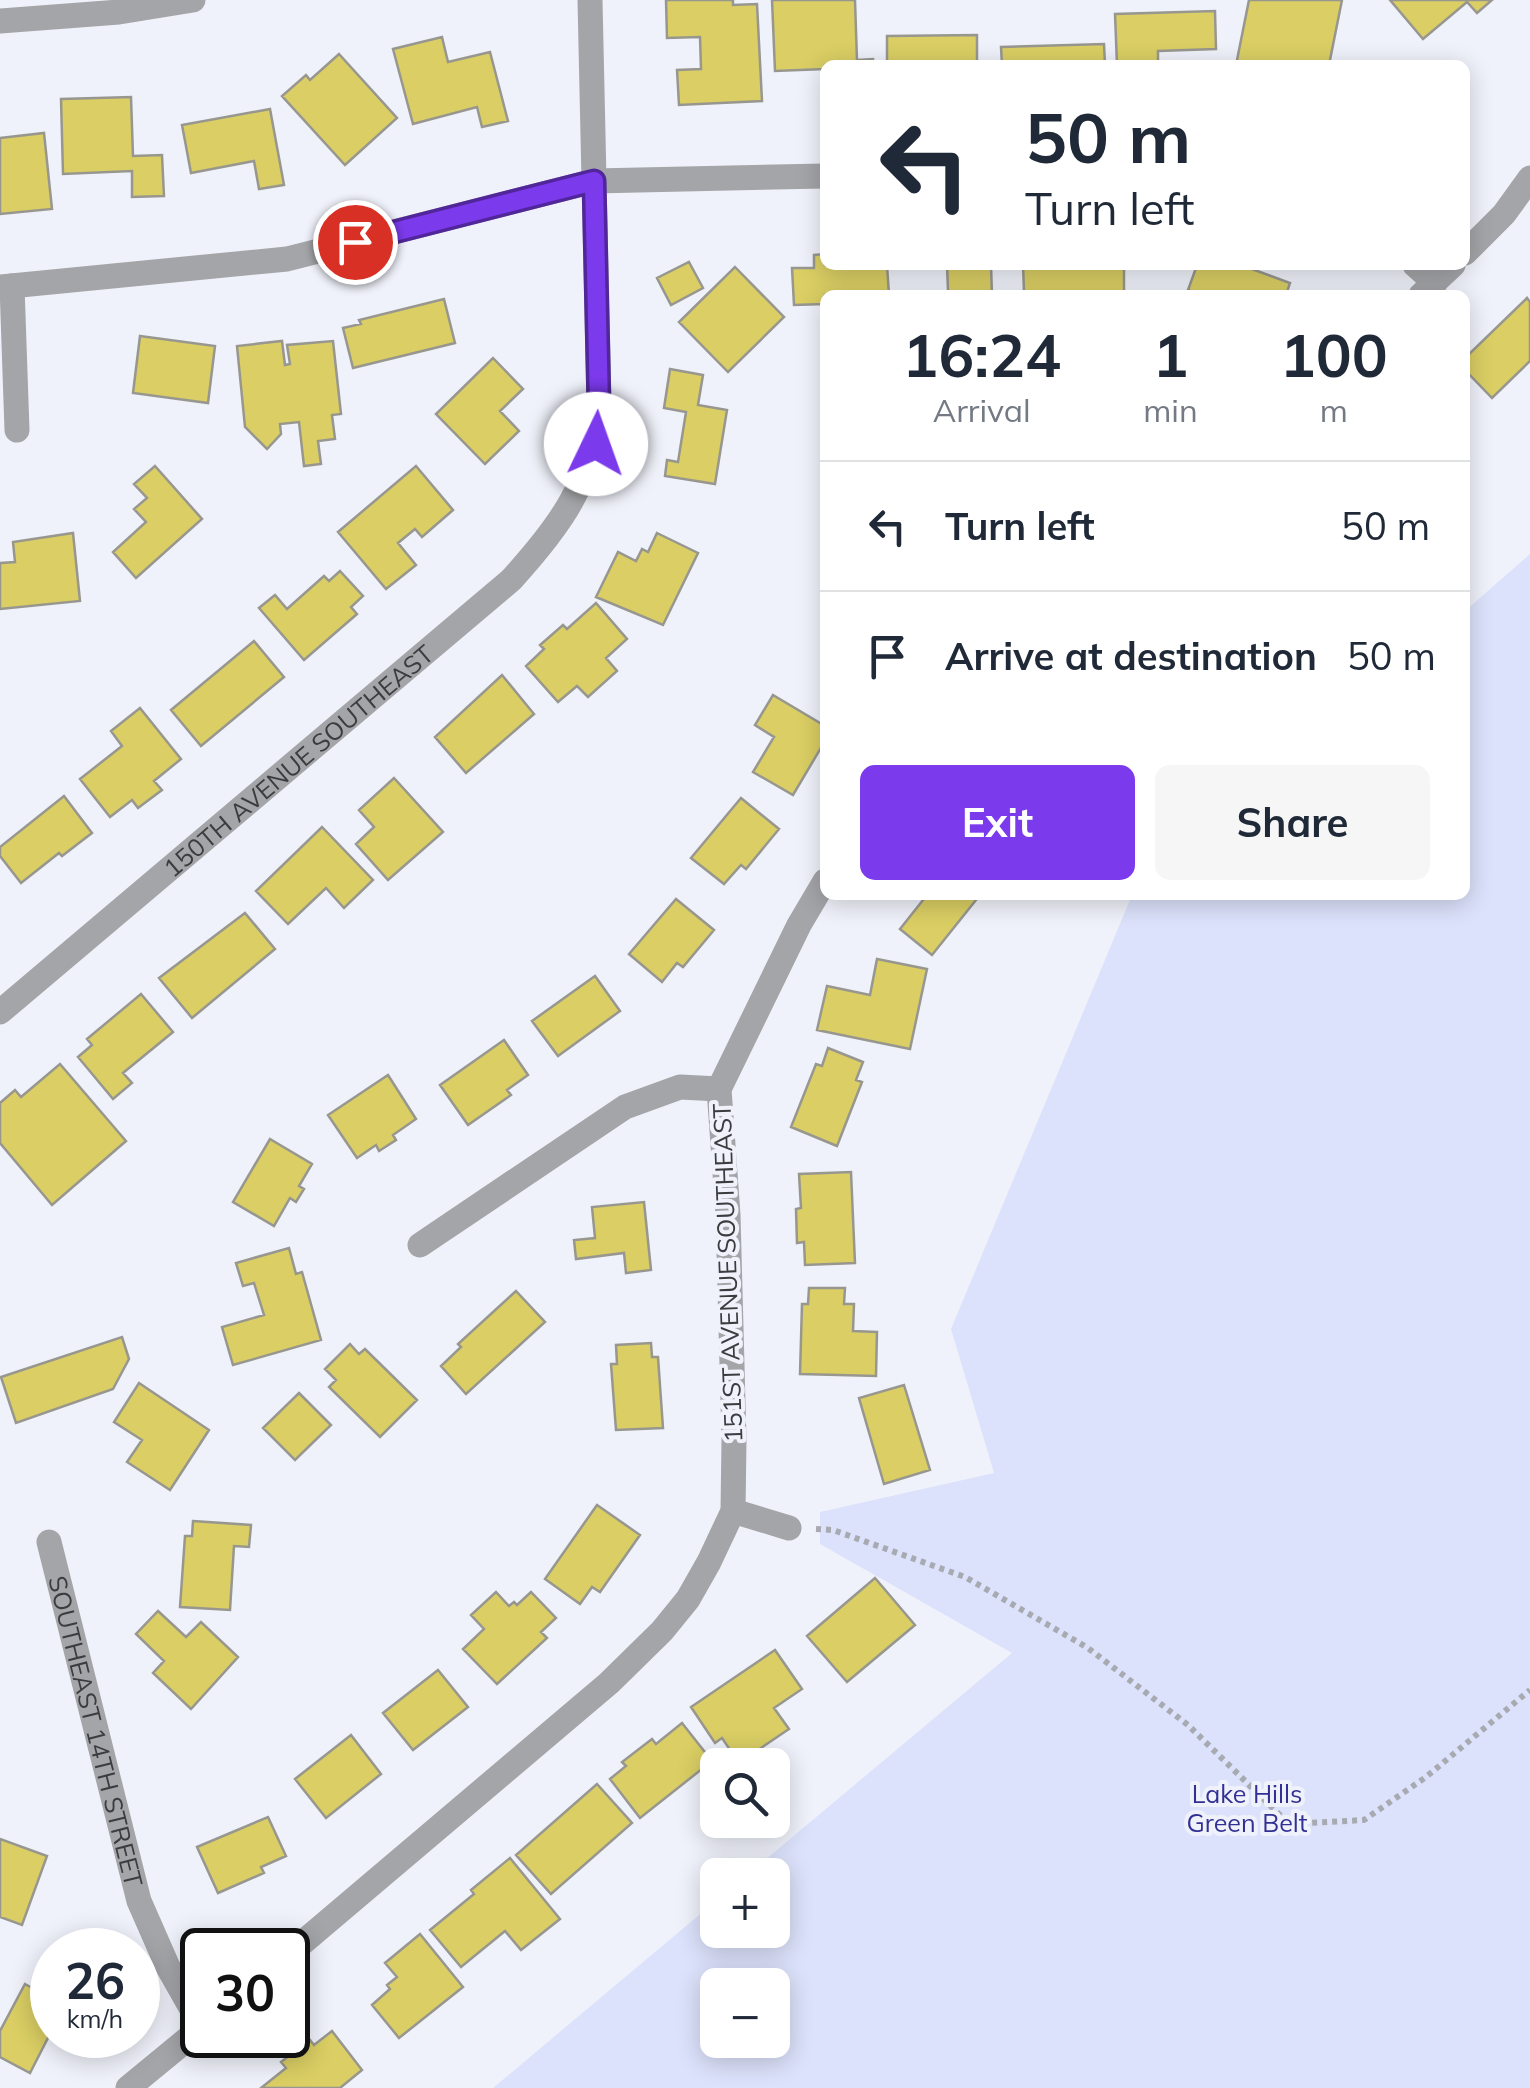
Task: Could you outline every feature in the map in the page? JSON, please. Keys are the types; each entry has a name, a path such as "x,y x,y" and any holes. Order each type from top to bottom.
{"street":[{"path":"0,20 119,12 194,0"},
{"name":"150TH AVENUE SOUTHEAST","path":"0,1012 511,580 546,542 579,490 596,444 599,406 590,0"},
{"path":"18,430 6,287 287,259 594,181 820,176"},
{"path":"1470,248 1504,214 1530,178"},
{"name":"151ST AVENUE SOUTHEAST","path":"310,1936 609,1683 662,1631 688,1599 733,1511 728,1215 720,1088 820,889"},
{"path":"420,1245 625,1107 680,1087 720,1088"},
{"path":"733,1511 790,1528"},
{"name":"SOUTHEAST 14TH STREET","path":"49,1542 139,1901 180,1989"},
{"path":"128,2088 180,2046"}],"path":[{"path":"790,1528 832,1530 965,1577 1088,1648 1188,1725 1289,1824 1364,1820 1426,1777 1530,1690"}],"green space":[{"name":"Lake Hills Green Belt","path":"1530,554 1530,2088 493,2088 700,1914 700,1948 790,1948 790,1858 767,1858 1012,1653 820,1544 820,1512 994,1473 951,1329 1130,900 1470,900 1470,607"}],"building":[{"path":"666,0 757,4 762,101 679,105 677,70 701,69 700,37 667,38"},
{"path":"772,0 855,0 857,60 820,60 820,69 775,71"},
{"path":"1249,0 1342,0 1330,60 1237,60"},
{"path":"1390,0 1492,0 1477,13 1467,2 1423,39"},
{"path":"1215,11 1216,49 1158,51 1158,60 1117,60 1115,14"},
{"path":"977,35 977,60 887,60 887,36"},
{"path":"442,37 448,62 490,52 508,121 482,127 477,107 413,124 393,49"},
{"path":"1104,44 1105,60 1002,60 1001,47"},
{"path":"339,54 397,118 345,165 282,96 306,75 310,80"},
{"path":"131,97 133,156 162,155 164,196 132,197 132,171 63,174 61,99"},
{"path":"270,109 284,185 259,189 254,161 191,173 182,125"},
{"path":"44,133 52,209 0,214 0,138"},
{"path":"820,254 820,270 887,270 889,290 820,290 820,304 794,305 792,268 814,268 814,255"},
{"path":"689,262 703,288 671,305 657,278"},
{"path":"735,267 784,317 728,372 679,322"},
{"path":"947,270 991,270 992,290 948,290"},
{"path":"1023,270 1124,270 1124,290 1024,290"},
{"path":"1195,270 1255,270 1290,283 1288,290 1188,290"},
{"path":"1527,298 1530,361 1492,398 1470,375 1470,353"},
{"path":"444,299 455,343 353,368 343,328 361,324 359,320"},
{"path":"140,336 215,346 208,403 133,393"},
{"path":"282,341 285,365 290,364 287,345 333,341 341,414 332,415 335,439 318,441 321,464 304,466 299,422 280,424 281,434 267,449 245,427 237,346"},
{"path":"493,358 523,389 500,411 519,431 485,464 436,414"},
{"path":"670,369 703,375 698,405 727,410 715,484 665,476 667,460 678,462 686,412 664,408"},
{"path":"155,466 202,519 136,578 113,552 146,522 134,509 147,498 134,484"},
{"path":"416,466 453,510 422,537 415,529 398,543 416,565 386,589 338,532"},
{"path":"73,533 80,601 0,609 0,563 15,562 13,542"},
{"path":"657,533 698,553 663,625 596,597 618,552 636,561 642,549 648,552"},
{"path":"340,571 363,596 351,607 357,614 304,660 259,608 275,595 287,609 324,576 329,581"},
{"path":"596,603 627,639 606,658 617,671 588,697 577,686 558,702 526,666 544,649 540,645 563,625 567,629"},
{"path":"254,641 284,677 201,746 171,710"},
{"path":"502,675 534,714 466,773 435,737"},
{"path":"773,695 820,723 820,749 793,795 753,772 774,737 755,725"},
{"path":"140,708 181,759 154,781 162,790 138,808 132,800 110,817 80,779 122,746 111,731"},
{"path":"394,778 443,832 388,880 356,844 374,827 359,810"},
{"path":"64,796 92,833 21,883 0,856 0,847"},
{"path":"741,798 779,829 746,869 741,865 724,884 691,858"},
{"path":"322,827 373,880 344,908 326,888 288,924 256,891"},
{"path":"676,899 714,930 683,967 677,963 662,982 629,954"},
{"path":"923,900 976,900 932,955 900,929"},
{"path":"245,913 275,949 192,1018 159,978"},
{"path":"877,959 927,969 910,1049 817,1030 827,986 870,995"},
{"path":"595,976 620,1011 558,1056 532,1021"},
{"path":"141,994 173,1032 123,1073 132,1083 113,1099 78,1057 92,1045 87,1039"},
{"path":"504,1040 528,1075 507,1090 511,1095 468,1125 440,1085"},
{"path":"828,1048 863,1062 856,1080 862,1082 837,1146 791,1127 816,1064 822,1066"},
{"path":"60,1064 126,1141 52,1205 0,1143 0,1103 15,1090 21,1097"},
{"path":"388,1075 416,1119 393,1135 396,1140 379,1151 376,1145 357,1158 328,1115"},
{"path":"270,1139 312,1164 299,1186 304,1189 296,1202 290,1198 274,1226 233,1202"},
{"path":"851,1172 855,1263 805,1265 804,1242 797,1243 799,1174"},
{"path":"644,1202 651,1270 626,1273 624,1253 576,1259 574,1240 595,1238 592,1207"},
{"path":"289,1248 296,1274 302,1272 321,1340 233,1365 222,1327 264,1315 254,1283 243,1286 236,1263"},
{"path":"809,1288 845,1288 844,1304 854,1304 853,1331 877,1332 876,1376 800,1374 802,1304 808,1304"},
{"path":"516,1291 545,1322 466,1394 441,1366 461,1347 458,1344"},
{"path":"122,1337 129,1359 113,1389 16,1423 1,1377"},
{"path":"651,1343 652,1357 658,1357 663,1428 616,1430 611,1364 617,1364 616,1345"},
{"path":"350,1344 359,1354 365,1349 417,1400 380,1437 329,1387 336,1380 325,1369"},
{"path":"139,1383 209,1430 170,1490 127,1462 142,1440 114,1422"},
{"path":"904,1385 930,1470 884,1484 859,1398"},
{"path":"299,1393 331,1425 295,1460 263,1428"},
{"path":"597,1505 640,1535 600,1592 592,1587 580,1604 545,1579"},
{"path":"193,1521 251,1525 249,1547 234,1546 230,1610 180,1607 185,1536 192,1536"},
{"path":"875,1578 915,1625 847,1682 807,1636"},
{"path":"496,1592 509,1606 514,1602 517,1605 531,1592 556,1618 541,1632 547,1638 497,1684 463,1649 484,1629 471,1615"},
{"path":"158,1611 186,1637 201,1622 238,1657 191,1709 153,1673 164,1661 136,1634"},
{"path":"775,1650 802,1689 774,1708 789,1729 761,1748 729,1748 722,1738 715,1743 691,1707"},
{"path":"438,1670 468,1707 413,1750 383,1713"},
{"path":"682,1723 702,1748 700,1770 640,1818 610,1779 626,1766 622,1762 652,1739 656,1744"},
{"path":"351,1735 381,1774 326,1818 295,1779"},
{"path":"597,1784 632,1823 551,1894 516,1855"},
{"path":"268,1817 286,1856 261,1867 264,1873 218,1893 197,1847"},
{"path":"0,1839 47,1856 22,1925 0,1917"},
{"path":"510,1858 560,1919 521,1950 505,1931 461,1967 430,1930"},
{"path":"420,1934 463,1987 399,2038 372,2005 397,1977 385,1963"},
{"path":"25,1984 30,1987 30,2058 38,2058 30,2073 0,2057 0,2031"},
{"path":"332,2031 362,2070 340,2088 261,2088 286,2068 281,2062 286,2058 310,2058 310,2040 314,2045"}],"route":[{"path":"355,242 594,181 599,406 596,444"}]}
